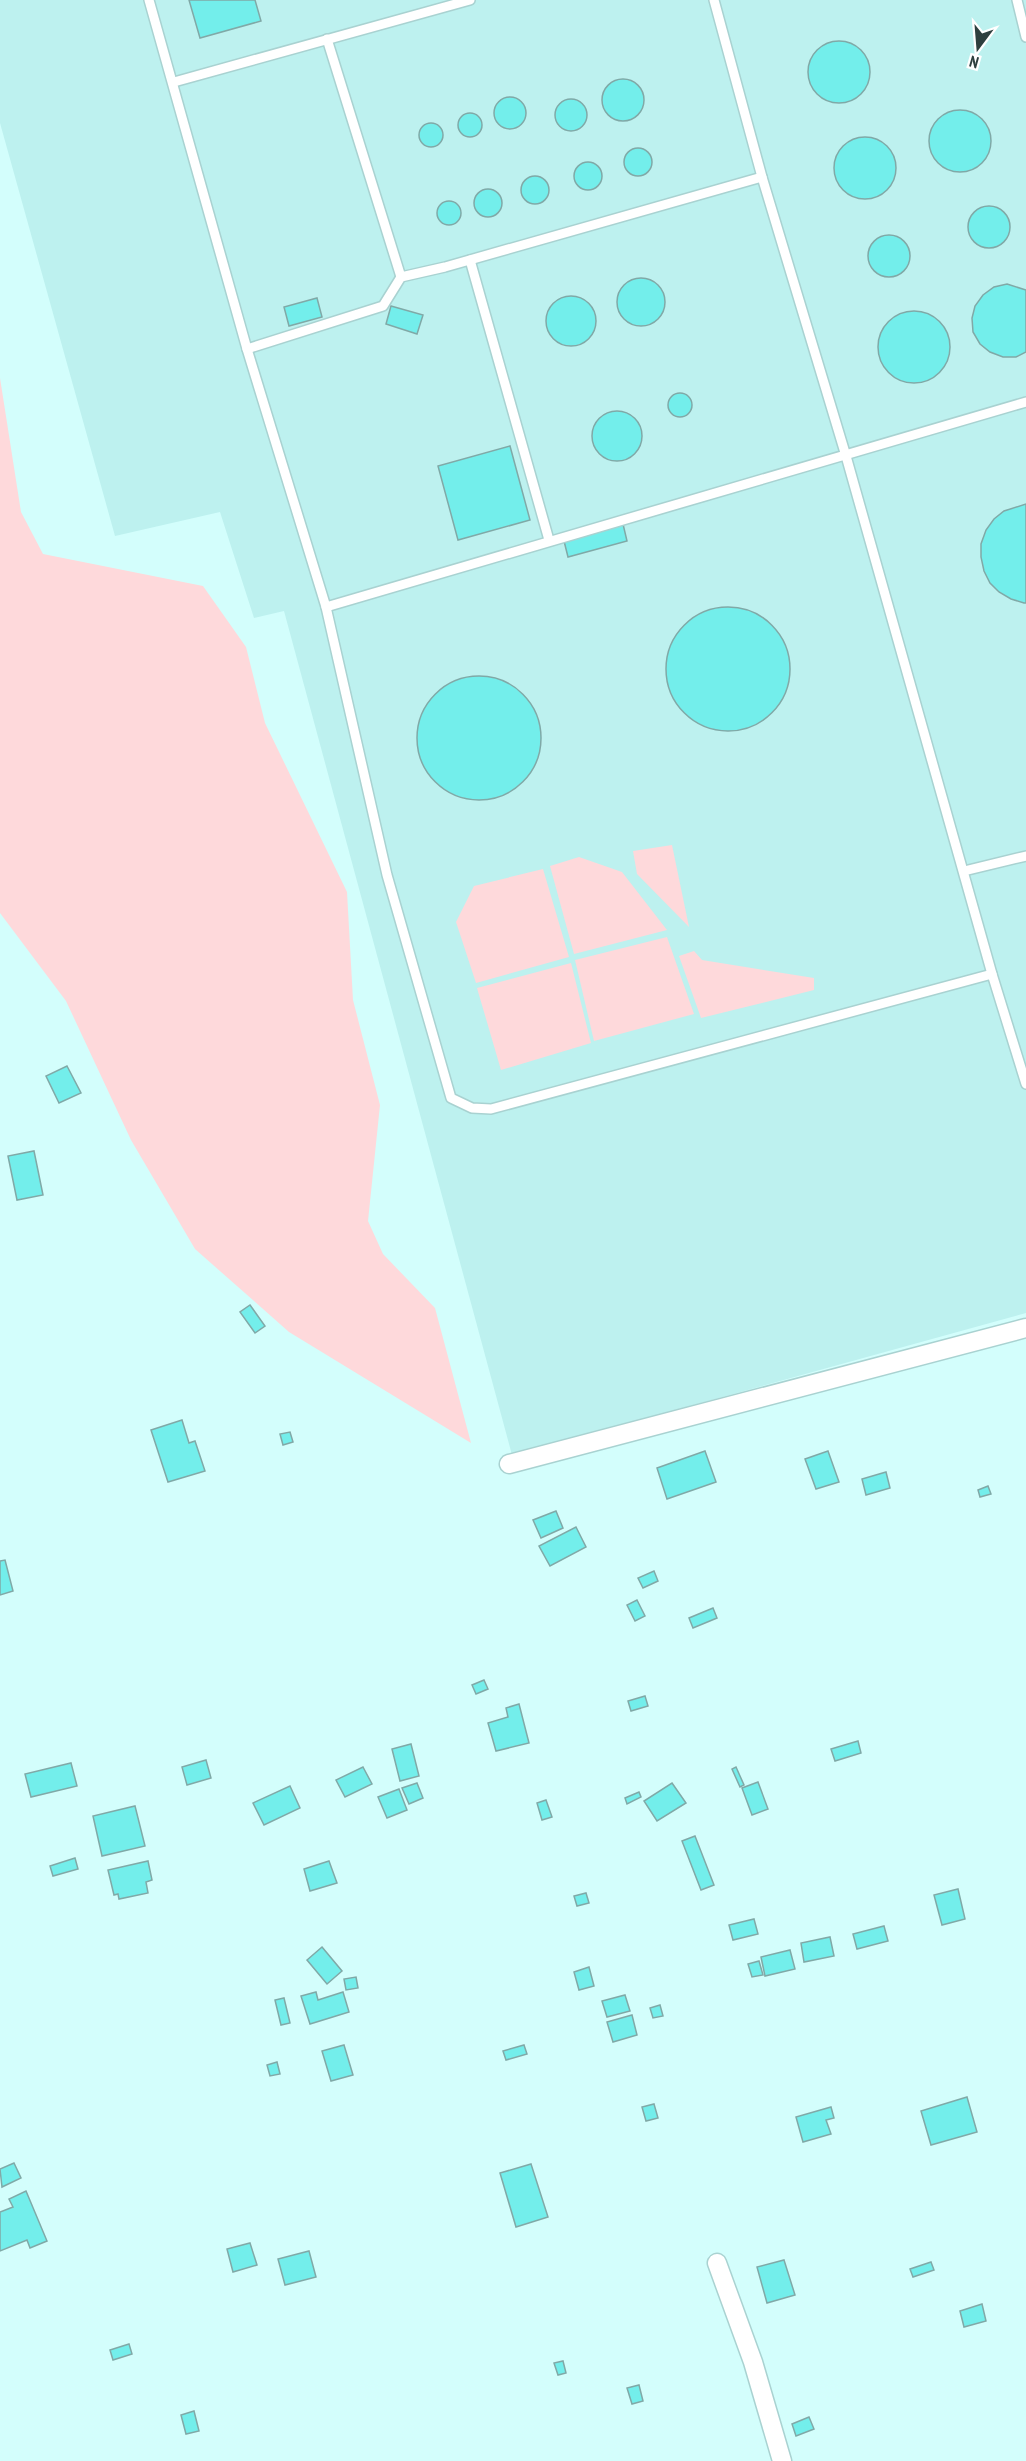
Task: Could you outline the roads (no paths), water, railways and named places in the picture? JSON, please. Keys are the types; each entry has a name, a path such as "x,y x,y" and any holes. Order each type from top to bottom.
{"street":[{"path":"509,1464 1026,1328"},
{"path":"717,2262 753,2362 782,2461"}],"lane":[{"path":"149,0 174,82 247,349 326,607 387,875 451,1098 472,1108 491,1109 992,974"},
{"path":"174,82 470,0"},
{"path":"714,0 762,177 846,456 992,974 1026,1084"},
{"path":"1017,0 1026,38"},
{"path":"327,39 401,277"},
{"path":"247,349 383,306 401,277 470,260 762,177"},
{"path":"470,260 549,540"},
{"path":"326,607 1026,402"},
{"path":"964,872 1026,856"}]}
